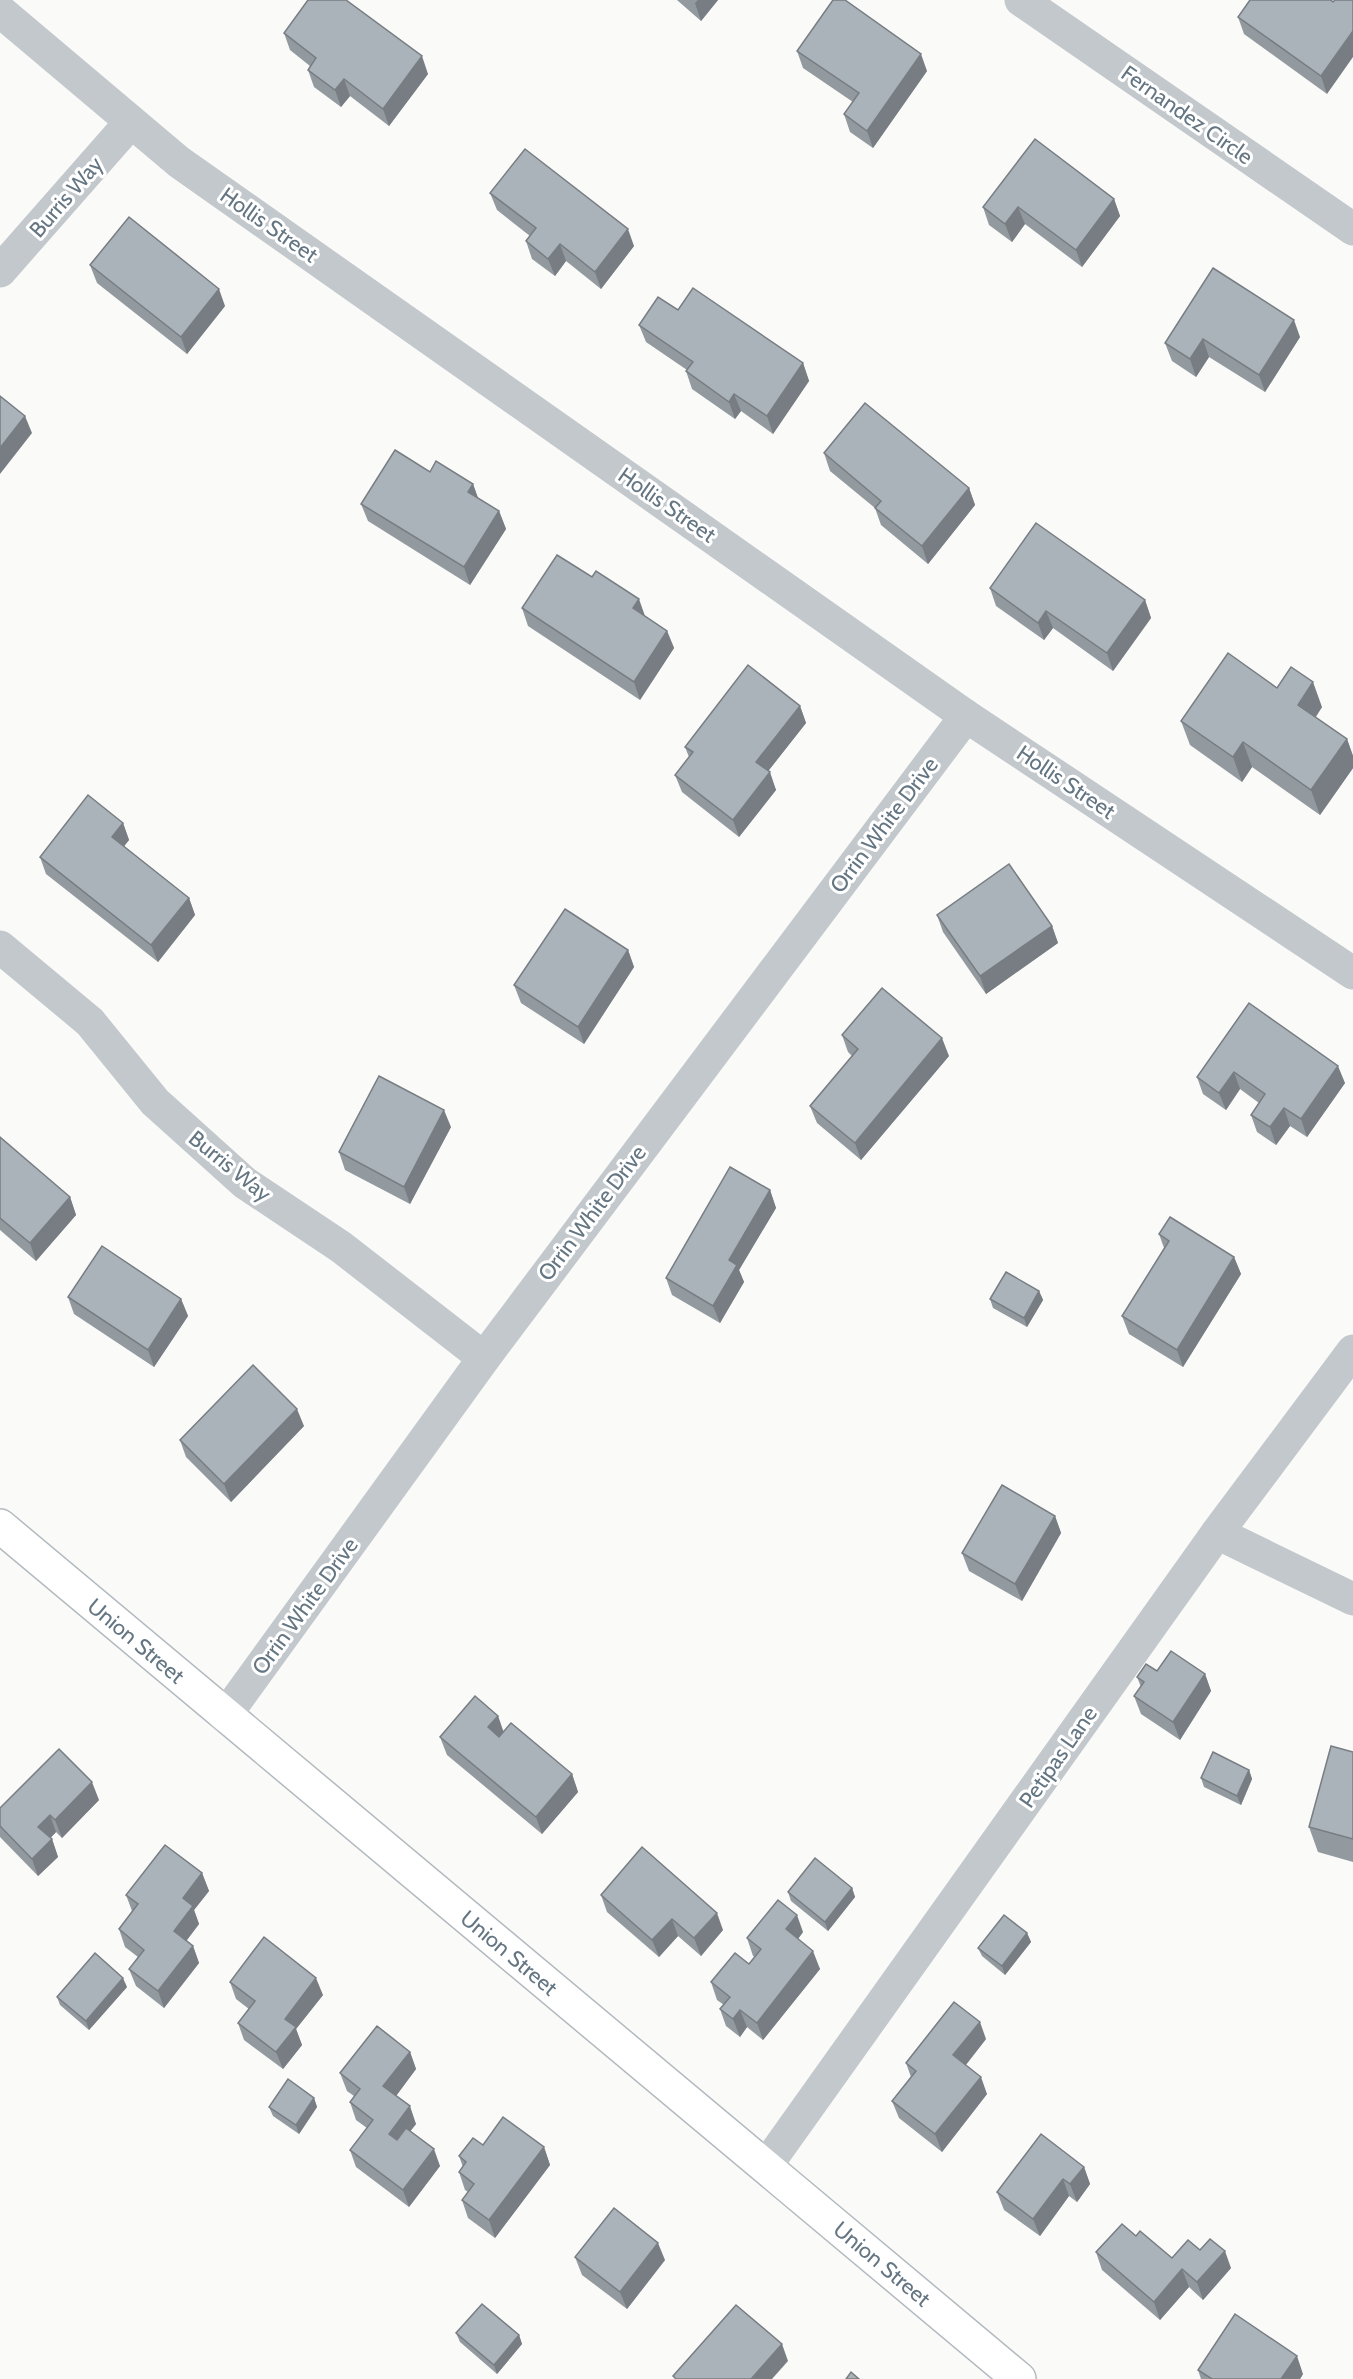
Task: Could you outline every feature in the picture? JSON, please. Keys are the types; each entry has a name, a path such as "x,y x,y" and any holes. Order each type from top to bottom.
{"main road":[{"name":"Union Street","path":"0,1526 1019,2379"}],"street":[{"name":"Fernandez Circle","path":"1021,0 1353,229"},
{"name":"Hollis Street","path":"0,11 179,162 966,716 1353,973"},
{"name":"Burris Way","path":"0,271 132,122"},
{"name":"Orrin White Drive","path":"225,1716 484,1358 966,716"},
{"name":"Burris Way","path":"0,947 90,1022 155,1102 245,1183 341,1247 484,1358"},
{"name":"Petipas Lane","path":"766,2166 1217,1533 1353,1351"},
{"path":"1217,1533 1353,1599"}],"building":[{"path":"308,0 346,0 422,56 383,109 344,79 335,90 308,70 316,58 284,33"},
{"path":"833,0 845,0 921,54 867,131 844,114 859,93 797,51"},
{"path":"1250,0 1331,0 1333,2 1353,0 1353,31 1321,76 1238,17"},
{"path":"1035,139 1114,199 1076,250 1018,207 1005,224 983,207"},
{"path":"525,149 628,229 595,272 560,244 548,259 526,241 536,228 490,193"},
{"path":"129,217 219,289 181,337 90,265"},
{"path":"1213,268 1294,320 1259,375 1203,339 1190,359 1165,343"},
{"path":"693,288 803,363 767,416 734,394 729,402 686,371 693,362 639,325 658,297 678,310"},
{"path":"0,396 25,416 0,448"},
{"path":"865,403 969,488 922,546 875,508 881,501 824,453"},
{"path":"395,450 430,472 436,461 473,484 468,492 499,511 464,567 361,504"},
{"path":"1036,523 1145,600 1107,653 1046,611 1038,623 990,588"},
{"path":"557,555 592,577 596,571 639,599 633,608 667,631 634,682 522,608"},
{"path":"1228,653 1277,688 1291,667 1313,682 1298,705 1347,739 1311,790 1243,742 1233,757 1181,721"},
{"path":"748,665 800,706 756,762 770,772 733,820 675,775 693,752 685,747"},
{"path":"88,795 123,823 112,837 189,898 151,945 40,857"},
{"path":"1009,864 1052,926 980,976 937,915"},
{"path":"565,909 628,950 578,1027 514,985"},
{"path":"882,988 942,1038 855,1143 810,1106 858,1049 842,1035"},
{"path":"1249,1003 1338,1066 1301,1119 1284,1108 1270,1127 1251,1115 1265,1094 1234,1072 1219,1093 1197,1077"},
{"path":"379,1076 444,1110 404,1187 339,1152"},
{"path":"0,1137 70,1197 30,1243 0,1218"},
{"path":"730,1167 770,1190 729,1260 737,1265 713,1306 666,1278"},
{"path":"1170,1217 1234,1257 1177,1350 1122,1316 1169,1241 1159,1234"},
{"path":"102,1246 181,1299 148,1350 68,1297"},
{"path":"1006,1272 1039,1291 1024,1318 990,1299"},
{"path":"253,1365 297,1409 224,1484 180,1440"},
{"path":"1002,1485 1055,1516 1015,1584 962,1553"},
{"path":"1171,1651 1205,1674 1173,1722 1134,1696 1144,1682 1137,1677 1146,1664 1157,1671"},
{"path":"475,1696 498,1716 488,1727 499,1737 511,1723 572,1774 536,1817 440,1737"},
{"path":"1331,1746 1353,1752 1353,1839 1309,1827"},
{"path":"59,1749 92,1782 55,1820 50,1815 38,1827 52,1839 32,1859 0,1826 0,1808"},
{"path":"1213,1752 1249,1770 1237,1796 1201,1778"},
{"path":"165,1845 202,1873 183,1898 193,1906 174,1931 193,1946 158,1991 129,1969 144,1950 119,1929 138,1904 126,1895"},
{"path":"642,1847 717,1913 694,1938 672,1919 652,1940 601,1895"},
{"path":"815,1858 852,1888 825,1922 788,1892"},
{"path":"778,1900 797,1915 786,1929 813,1951 757,2023 740,2010 733,2019 720,2009 730,1997 711,1982 735,1953 749,1964 761,1949 747,1938"},
{"path":"1004,1915 1027,1933 1002,1966 978,1948"},
{"path":"264,1937 316,1978 285,2019 296,2027 276,2052 238,2023 255,2001 230,1982"},
{"path":"95,1953 123,1978 86,2021 57,1997"},
{"path":"954,2002 980,2022 953,2055 981,2077 935,2134 892,2101 916,2071 906,2063"},
{"path":"377,2026 410,2052 383,2086 410,2106 389,2134 397,2140 406,2128 434,2149 403,2190 350,2150 373,2120 350,2102 360,2089 340,2073"},
{"path":"288,2079 314,2098 296,2125 269,2107"},
{"path":"503,2117 544,2147 489,2220 462,2200 474,2184 459,2172 466,2162 459,2156 473,2138 483,2145"},
{"path":"1041,2134 1084,2167 1070,2184 1063,2179 1033,2219 997,2192"},
{"path":"614,2208 658,2243 620,2292 575,2257"},
{"path":"1122,2224 1136,2236 1140,2231 1172,2258 1188,2240 1200,2250 1210,2239 1225,2251 1197,2282 1182,2269 1154,2302 1096,2252"},
{"path":"482,2304 519,2335 494,2365 456,2333"},
{"path":"736,2305 782,2344 751,2379 676,2379 673,2376"},
{"path":"1235,2314 1297,2356 1281,2379 1212,2379 1198,2370"},
{"path":"851,2372 859,2379 846,2379"}]}
